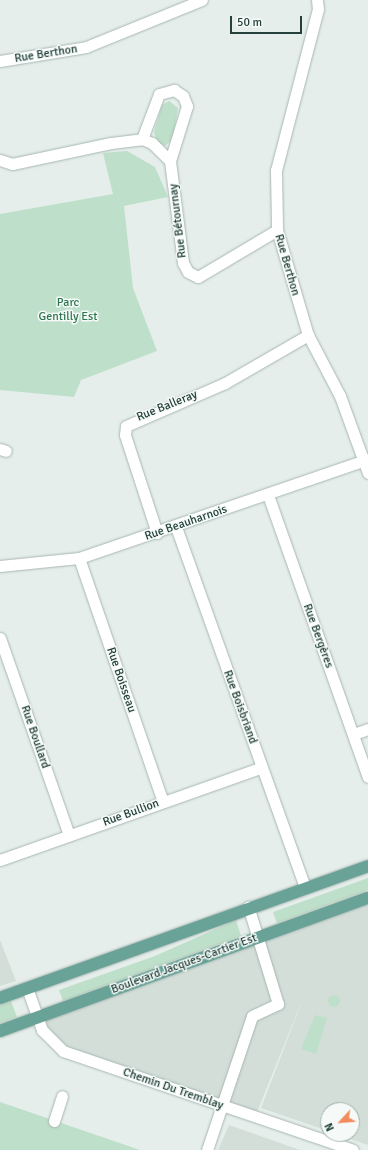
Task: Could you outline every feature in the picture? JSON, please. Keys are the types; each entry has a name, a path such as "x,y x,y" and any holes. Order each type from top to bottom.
{"main road":[{"path":"0,998 248,906 368,866"},
{"name":"Boulevard Jacques-Cartier Est","path":"0,1031 259,936 368,898"}],"street":[{"name":"Rue Berthon","path":"317,0 318,9 276,170 277,230 308,335 340,396 366,460 368,473"},
{"name":"Rue Berthon","path":"0,60 86,47 199,1"},
{"name":"Rue Bétournay","path":"142,139 159,94 174,90 183,96 187,106 170,161 183,263 188,272 198,277 208,273 277,230"},
{"path":"0,160 12,164 142,139 152,143 170,161"},
{"name":"Rue Balleray","path":"157,533 125,435 126,426 225,383 308,335"},
{"name":"Rue Beauharnois","path":"0,566 79,558 176,527 366,460"},
{"name":"Rue Bergères","path":"268,495 368,777"},
{"name":"Rue Boisbriand","path":"176,527 305,888"},
{"name":"Rue Boisseau","path":"79,558 163,802"},
{"name":"Rue Boullard","path":"0,638 69,835"},
{"path":"354,734 368,729"},
{"name":"Rue Bullion","path":"0,860 262,767"},
{"path":"207,1150 252,1016 278,1004 259,936 248,906"},
{"name":"Chemin Du Tremblay","path":"27,988 44,1033 63,1051 353,1150"},
{"path":"54,1120 62,1096"}],"shaded area":[{"path":"358,901 368,905 368,1145 359,1142 360,1102 320,1102 320,1128 261,1108 306,991 255,1117 63,1051 38,1018"},
{"path":"0,940 16,981 0,986"},
{"path":"229,1125 300,1150 218,1150"}],"green space":[{"path":"169,101 178,108 173,139 165,146 157,142 154,132 162,105"},
{"name":"Parc Gentilly Est","path":"127,151 155,167 168,197 124,206 133,288 157,351 81,380 74,397 0,390 0,214 113,194 103,153"},
{"path":"368,878 368,890 277,923 273,912"},
{"path":"236,920 241,936 63,1001 59,990 155,956"},
{"path":"332,995 336,995 340,1001 336,1007 332,1007 328,1003 328,999"},
{"path":"11,1001 17,1017 0,1023 0,1005"},
{"path":"315,1015 327,1018 316,1054 301,1049"},
{"path":"0,1102 140,1150 0,1150"}]}
